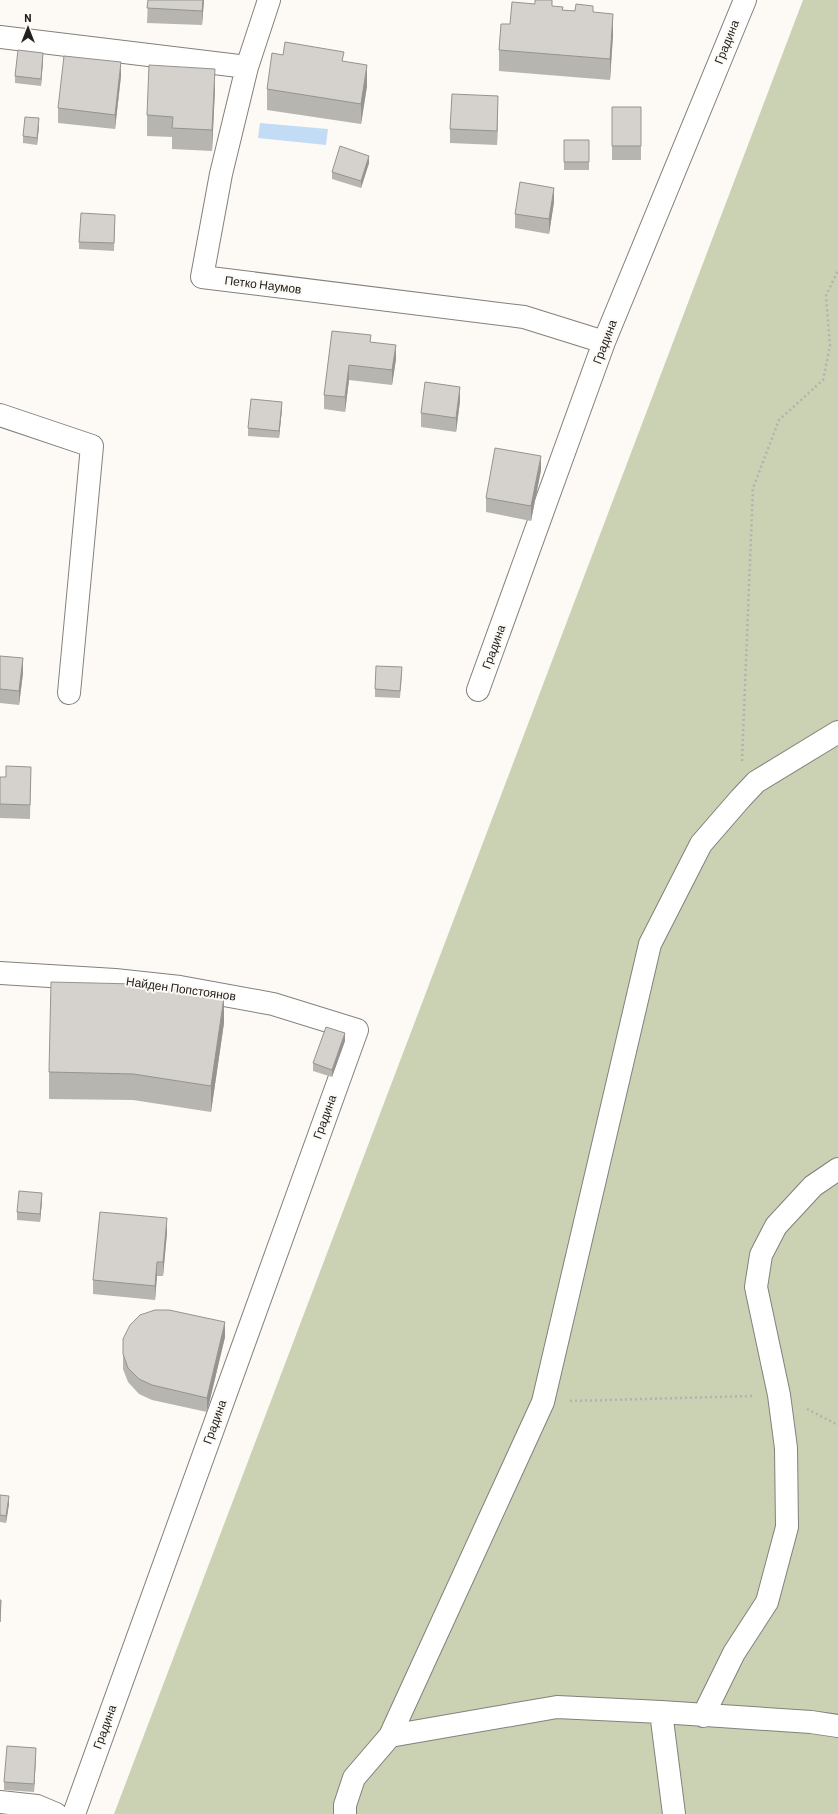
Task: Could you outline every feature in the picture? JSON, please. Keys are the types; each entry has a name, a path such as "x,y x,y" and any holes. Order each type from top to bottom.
{"street":[{"name":"Петко Наумов","path":"269,0 247,67 221,174 202,277 524,317 604,342"},
{"name":"Градина","path":"478,690 604,342 745,0"},
{"path":"0,37 247,67"},
{"path":"0,415 92,446 69,692"},
{"path":"345,1814 345,1805 354,1778 390,1736 543,1402 650,944 701,844 740,799 756,782 838,732"},
{"name":"Найден Попстоянов","path":"0,973 115,980 188,988 273,1004 357,1030"},
{"name":"Градина","path":"74,1814 357,1030"},
{"path":"703,1716 734,1653 767,1602 787,1527 786,1448 779,1396 756,1287 761,1255 776,1226 814,1186 838,1169"},
{"path":"390,1736 558,1707 811,1722 838,1726"},
{"path":"661,1712 674,1814"},
{"path":"0,1802 37,1806 56,1814"}],"path":[{"path":"740,799 753,488 779,420 823,380 830,346 826,296 838,270"},
{"path":"543,1402 779,1396"}],"green space":[{"path":"803,0 838,0 838,1814 114,1814"}],"water":[{"path":"260,123 328,129 326,145 258,138"}],"building":[{"path":"148,0 203,0 202,11 147,8"},
{"path":"535,0 552,0 552,6 563,7 562,10 575,11 576,4 593,6 593,12 613,14 610,59 499,50 501,24 510,24 512,2 535,4"},
{"path":"285,42 344,52 342,61 367,65 361,104 267,89 272,53 283,55"},
{"path":"18,50 43,53 41,79 15,76"},
{"path":"64,56 121,62 115,115 58,108"},
{"path":"149,65 215,69 212,130 172,128 173,117 147,115"},
{"path":"452,94 498,96 497,131 450,129"},
{"path":"612,107 641,107 641,146 612,146"},
{"path":"25,117 39,118 37,138 23,136"},
{"path":"564,140 589,140 589,162 564,162"},
{"path":"340,146 369,156 361,181 332,172"},
{"path":"520,182 554,188 549,219 515,214"},
{"path":"81,213 115,215 114,243 79,242"},
{"path":"332,331 371,335 370,342 396,345 392,370 349,365 345,397 324,395"},
{"path":"425,382 460,387 456,418 421,413"},
{"path":"251,399 282,402 279,431 248,428"},
{"path":"495,448 541,456 531,506 486,498"},
{"path":"0,656 23,658 19,691 0,689"},
{"path":"376,666 402,667 400,691 375,689"},
{"path":"6,766 31,767 30,805 0,804 0,777 6,777"},
{"path":"51,982 135,984 224,997 211,1086 133,1074 49,1072"},
{"path":"326,1027 345,1033 332,1070 313,1063"},
{"path":"19,1191 42,1193 40,1214 17,1212"},
{"path":"100,1212 167,1218 163,1262 157,1262 155,1286 93,1280"},
{"path":"155,1310 169,1310 225,1322 207,1398 152,1385 139,1379 128,1368 123,1354 123,1339 130,1325 140,1315"},
{"path":"0,1495 9,1496 6,1516 0,1515"},
{"path":"0,1600 1,1600 0,1622"},
{"path":"7,1746 36,1748 34,1784 4,1782"}]}
